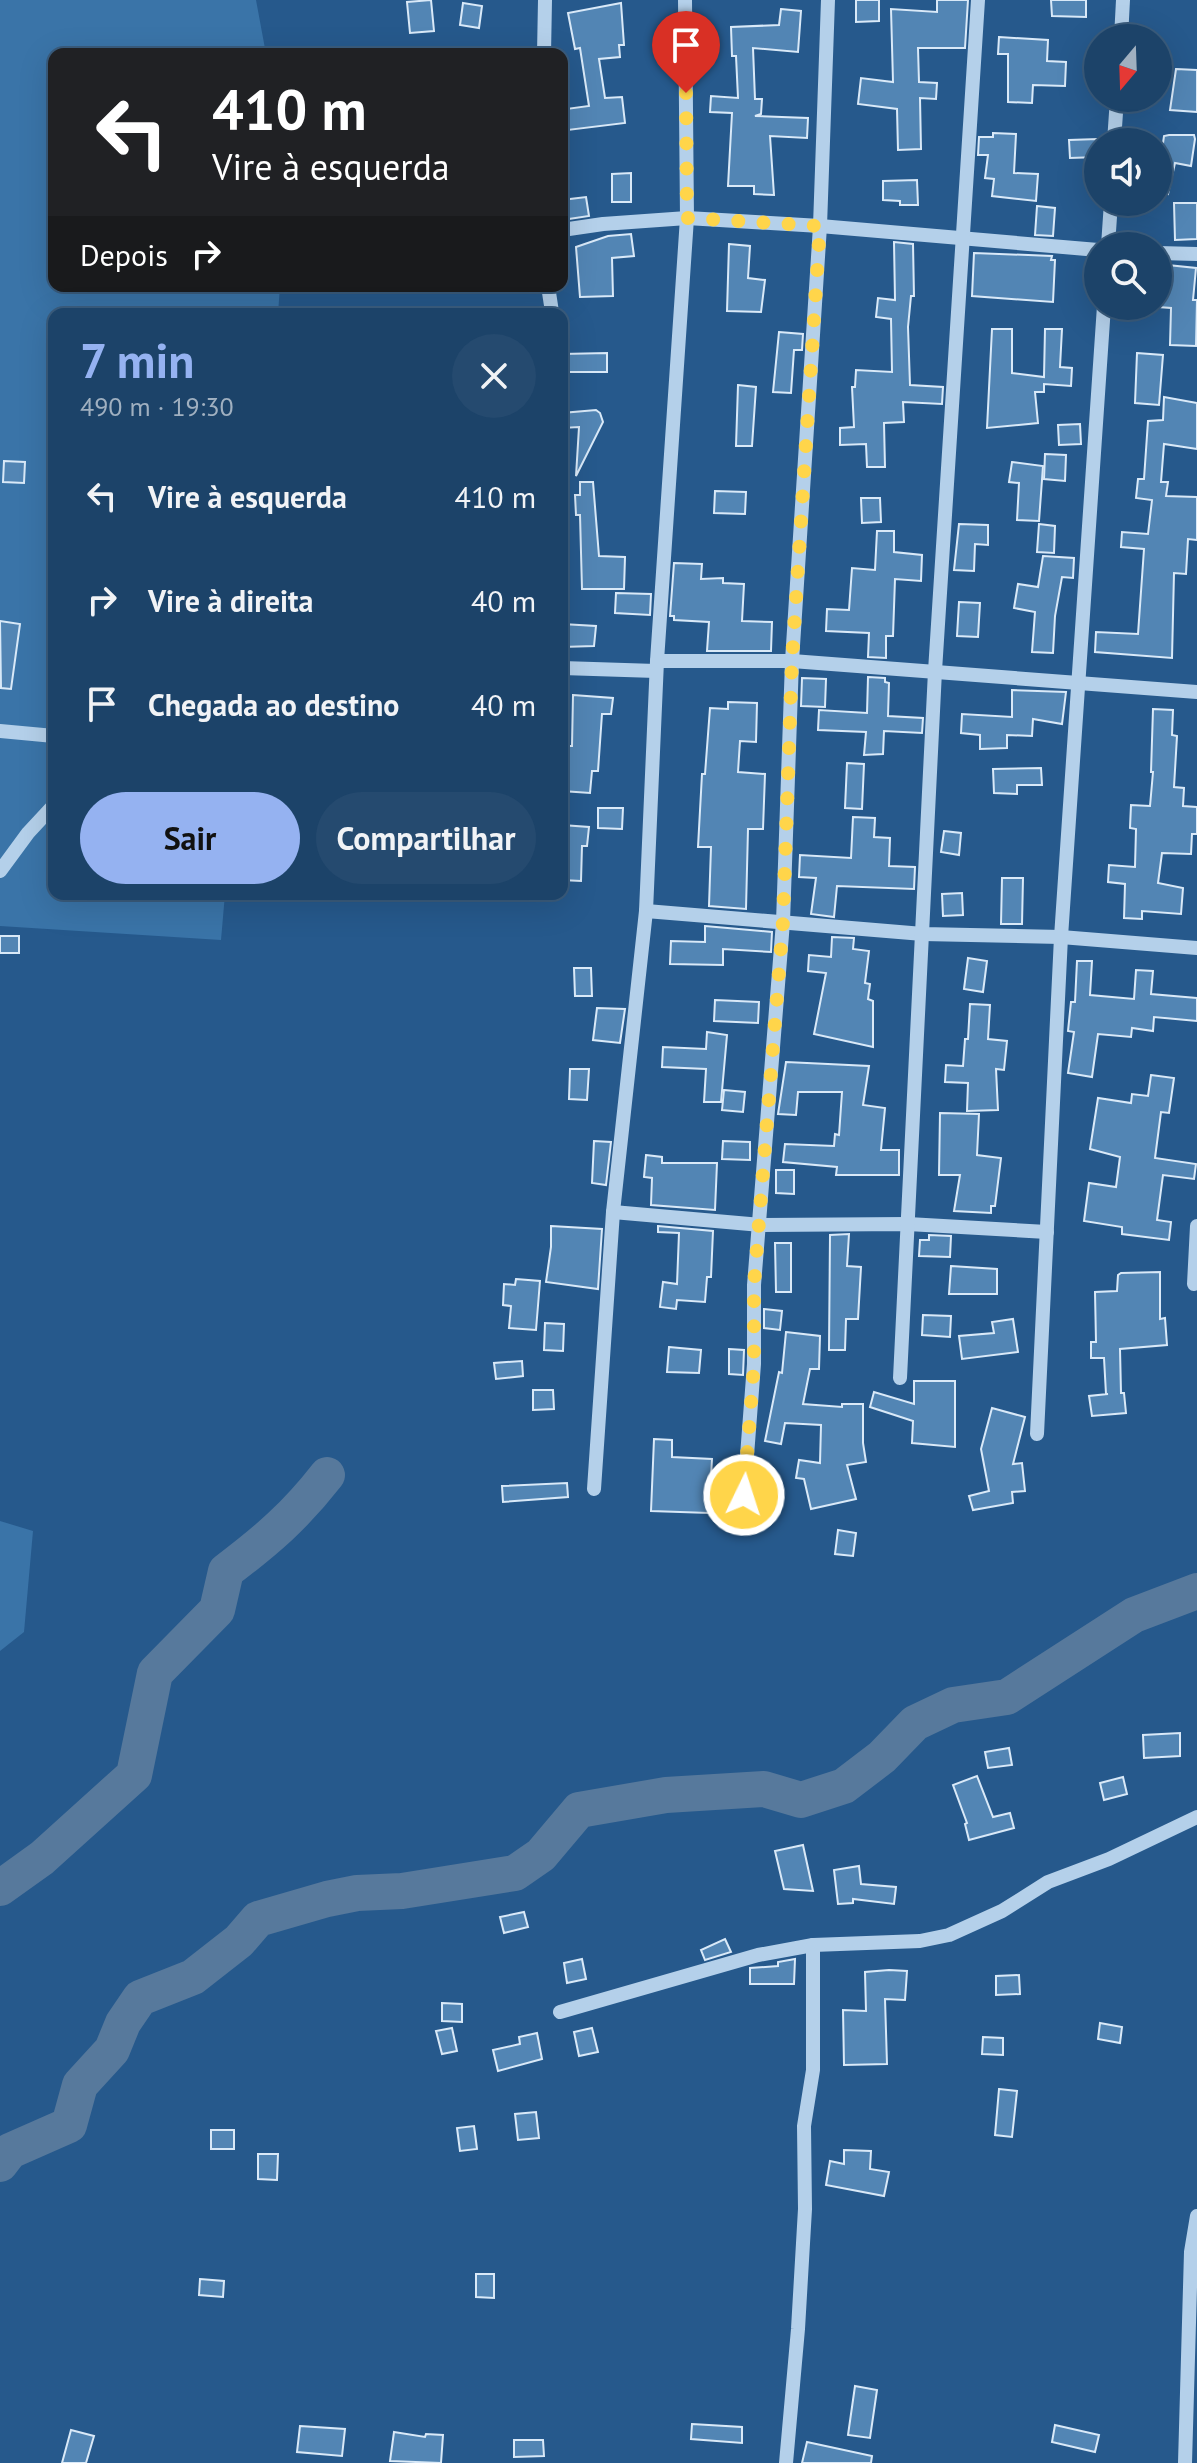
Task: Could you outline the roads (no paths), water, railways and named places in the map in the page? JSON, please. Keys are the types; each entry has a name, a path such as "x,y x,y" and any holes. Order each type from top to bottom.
{"street":[{"path":"544,48 545,0"},
{"path":"594,1489 613,1212 646,911 657,666 687,218 685,0"},
{"path":"744,1495 754,1364 754,1285 783,922 792,661 820,226 828,0"},
{"path":"900,1378 935,671 978,0"},
{"path":"1122,24 1123,0"},
{"path":"568,229 687,218 1084,249"},
{"path":"1172,253 1197,254"},
{"path":"1037,1434 1061,937 1103,320"},
{"path":"568,668 792,661 1197,692"},
{"path":"0,731 48,735"},
{"path":"0,871 48,811"},
{"path":"646,911 923,934 1061,937 1197,948"},
{"path":"613,1212 761,1225 908,1224 1047,1232"},
{"path":"1194,1284 1197,1226"},
{"path":"560,2012 758,1955 813,1945 920,1941 949,1935 1002,1911 1048,1882 1109,1859 1197,1817"},
{"path":"786,2463 805,2209 804,2126 813,2070 813,1945"},
{"path":"1185,2463 1191,2252 1197,2216"}],"waterway":[{"path":"0,1888 42,1858 134,1775 155,1673 217,1610 226,1571 280,1527 327,1475"},
{"path":"0,2164 10,2151 69,2125 80,2085 112,2050 123,2023 140,1998 193,1977 239,1941 258,1919 357,1893 402,1891 515,1873 541,1855 579,1810 666,1795 764,1789 801,1800 844,1786 882,1757 915,1723 953,1705 1007,1697 1134,1615 1197,1591"}]}
